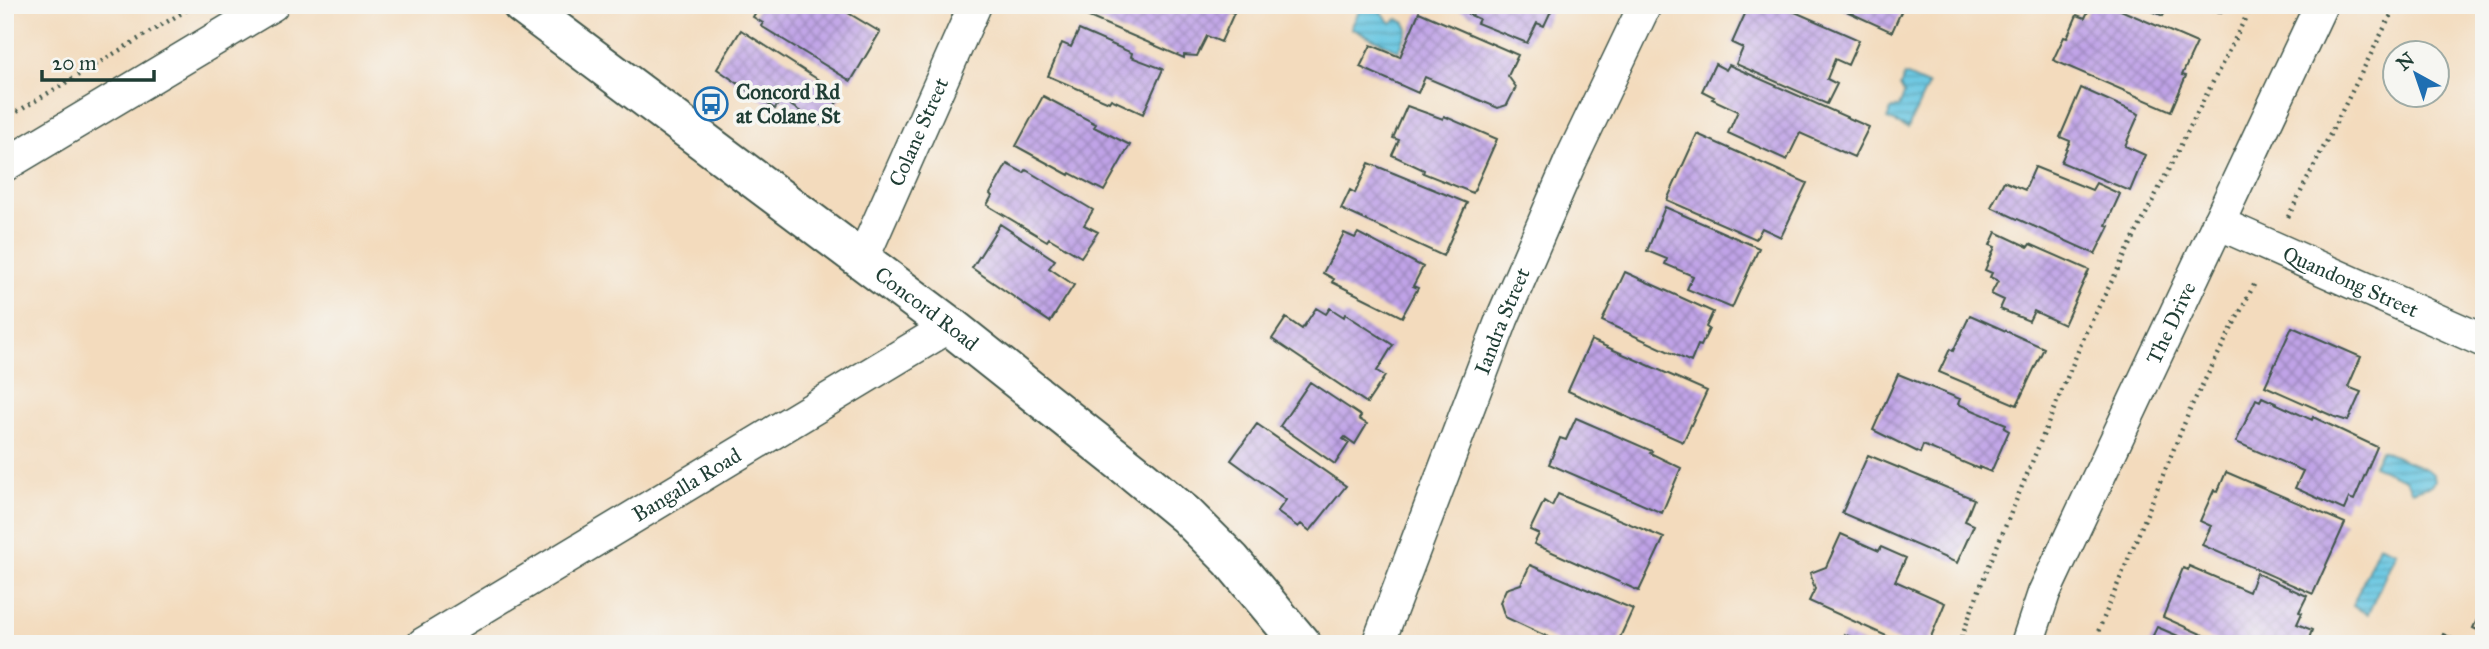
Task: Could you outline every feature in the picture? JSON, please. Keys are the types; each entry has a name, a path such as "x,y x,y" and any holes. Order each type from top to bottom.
{"main road":[{"name":"Concord Road","path":"522,5 950,326 1185,515 1231,560 1301,644"}],"street":[{"path":"5,165 272,5"},
{"name":"Colane Street","path":"862,260 975,5"},
{"name":"Iandra Street","path":"1378,644 1502,319 1571,160 1645,5"},
{"name":"The Drive","path":"2027,644 2044,593 2321,5"},
{"name":"Quandong Street","path":"2218,223 2484,341"},
{"name":"Bangalla Road","path":"423,644 950,326"}],"path":[{"path":"5,119 195,5"},
{"path":"1959,644 1980,585 2086,332 2252,5"},
{"path":"2284,226 2396,5"},
{"path":"2093,644 2192,405 2256,281"}],"water":[{"path":"1362,5 1375,5 1391,23 1398,19 1405,23 1408,29 1399,51 1351,28"},
{"path":"1905,75 1928,85 1908,128 1887,119 1891,109 1899,107 1904,94 1900,86"},
{"path":"2381,450 2428,470 2435,480 2431,485 2412,491 2405,479 2373,466"},
{"path":"2379,545 2396,552 2368,614 2352,606"}],"building":[{"path":"760,5 841,5 846,8 845,11 880,32 851,81 761,26 763,23 753,17"},
{"path":"1078,5 1215,5 1234,13 1221,42 1207,36 1197,56 1184,55 1184,58 1075,11"},
{"path":"1449,5 1551,5 1551,11 1544,26 1537,23 1527,43 1477,23 1479,19"},
{"path":"1749,5 1779,5 1859,40 1848,65 1835,59 1827,79 1837,84 1827,104 1736,64 1743,48 1732,43"},
{"path":"1833,5 1904,5 1892,32"},
{"path":"2091,5 2109,5 2197,43 2182,75 2186,76 2171,111 2053,60 2077,15 2085,18"},
{"path":"2139,5 2169,5 2163,16"},
{"path":"2202,5 2225,5 2221,13"},
{"path":"1419,12 1518,55 1508,76 1516,87 1507,105 1498,108 1425,77 1418,93 1360,67 1371,45 1400,57"},
{"path":"741,30 842,95 821,125 781,99 775,109 717,69"},
{"path":"1079,30 1132,53 1131,57 1163,69 1143,114 1048,76 1062,43 1071,47"},
{"path":"1715,64 1726,70 1729,65 1869,127 1854,157 1800,133 1787,160 1728,133 1738,111 1712,99 1714,97 1702,91"},
{"path":"2081,88 2139,114 2125,146 2145,155 2130,191 2061,162 2070,141 2060,137"},
{"path":"1043,96 1130,145 1104,191 1016,146"},
{"path":"1407,106 1443,119 1444,116 1497,139 1473,193 1423,173 1424,170 1392,155 1399,140 1393,138"},
{"path":"1697,134 1807,183 1781,237 1762,228 1756,239 1667,200"},
{"path":"1369,163 1467,203 1443,256 1341,209 1350,190 1355,193"},
{"path":"1007,164 1024,173 1026,170 1093,210 1084,225 1098,232 1081,257 1049,238 1047,241 987,205 992,196 990,194"},
{"path":"2035,167 2092,190 2096,183 2120,194 2106,225 2109,226 2095,254 1991,207 2004,181 2025,190"},
{"path":"1665,207 1759,248 1732,308 1687,289 1693,276 1665,264 1667,259 1647,251"},
{"path":"1000,224 1055,260 1049,268 1074,285 1050,322 972,268"},
{"path":"1996,232 2089,270 2064,325 2034,311 2029,321 2000,309 2004,300 1991,294 1998,281 1990,277 1992,273 1985,270 1995,247 1990,245"},
{"path":"1344,233 1355,238 1358,233 1423,267 1413,286 1418,288 1402,317 1332,282 1334,279 1323,273"},
{"path":"1625,272 1713,312 1706,327 1709,329 1691,362 1602,321"},
{"path":"1316,308 1326,314 1330,308 1344,317 1345,314 1393,345 1377,371 1385,376 1367,403 1272,339 1286,318 1302,329"},
{"path":"1970,315 2044,348 2017,405 1939,372 1950,349 1953,351"},
{"path":"2292,327 2361,357 2348,387 2361,392 2348,421 2265,386"},
{"path":"1591,340 1707,391 1683,442 1568,391"},
{"path":"1898,374 1960,399 1958,404 2006,424 2004,428 2009,431 1991,472 1923,445 1920,453 1873,430"},
{"path":"1310,382 1361,416 1359,419 1367,424 1355,444 1345,437 1343,439 1349,443 1335,464 1280,426"},
{"path":"2262,397 2377,447 2354,500 2349,498 2344,510 2295,488 2303,471 2236,442 2256,399 2260,401"},
{"path":"1576,418 1652,451 1650,453 1681,468 1662,513 1549,464 1560,438 1566,440"},
{"path":"1257,424 1346,486 1310,531 1301,524 1298,527 1277,512 1286,500 1231,460"},
{"path":"1868,455 1974,499 1965,521 1974,525 1957,563 1842,513"},
{"path":"2226,472 2345,523 2313,594 2202,545 2211,526 2200,521 2214,490 2218,491"},
{"path":"1558,494 1664,538 1639,591 1534,544 1539,534 1530,530 1544,501 1552,506"},
{"path":"1841,534 1879,551 1881,547 1906,558 1895,581 1945,603 1928,644 1904,644 1809,601 1815,589 1810,573 1826,567"},
{"path":"1530,565 1633,609 1617,644 1563,644 1505,617 1500,602 1506,589 1521,584"},
{"path":"2189,566 2249,592 2256,573 2307,596 2299,612 2302,613 2297,624 2312,630 2307,644 2223,644 2163,617 2183,568 2188,570"},
{"path":"2484,605 2484,633 2473,628"},
{"path":"2157,627 2197,644 2149,644"},
{"path":"1844,634 1866,644 1839,644"},
{"path":"2443,634 2466,644 2439,644"}],"place":[{"name":"Concord Rd at Colane St","path":"711,104"}]}
